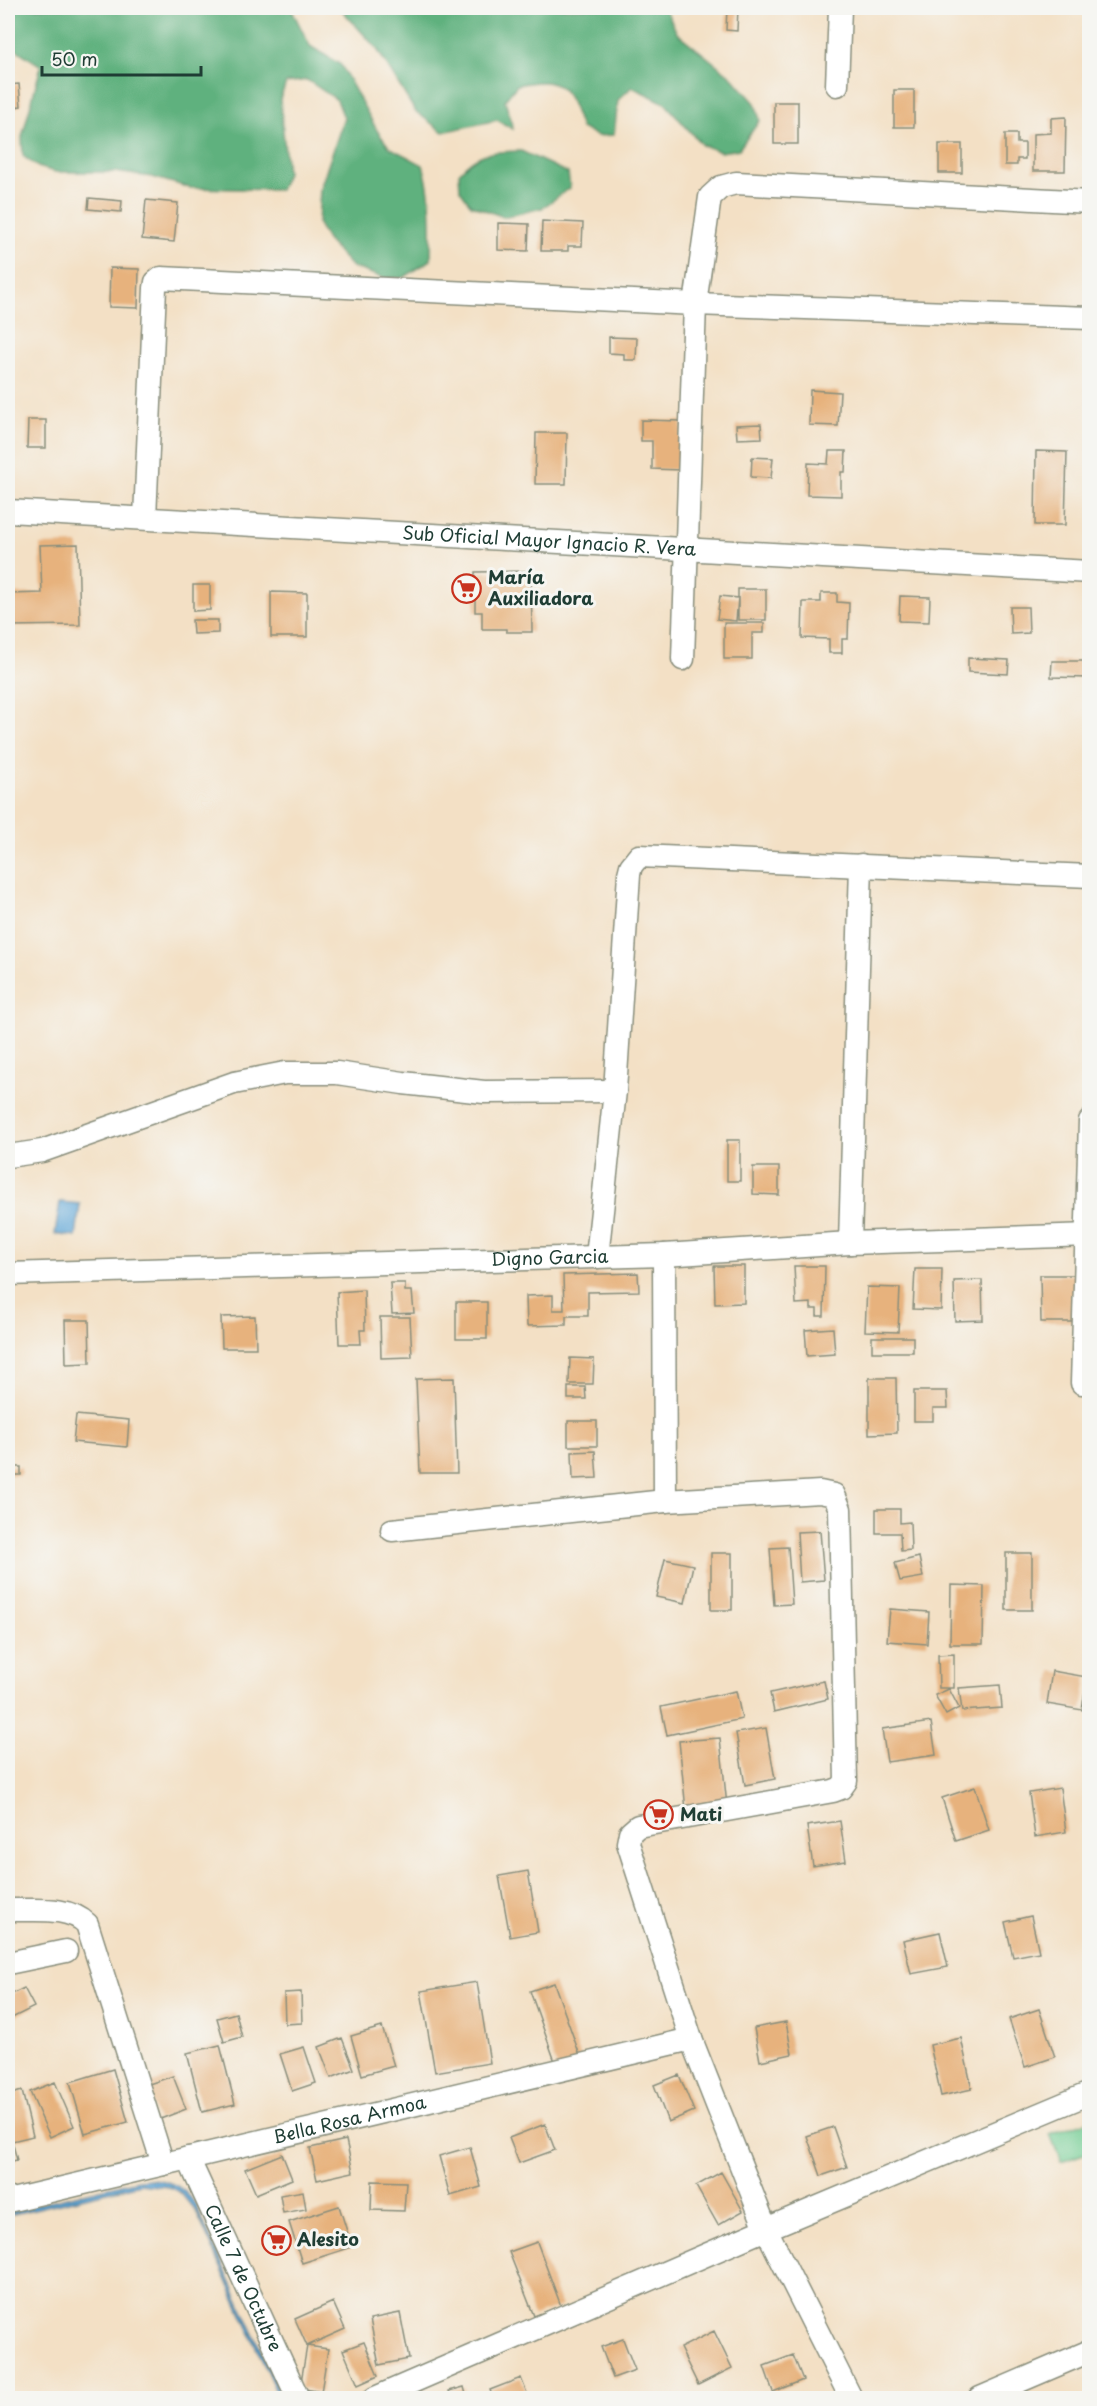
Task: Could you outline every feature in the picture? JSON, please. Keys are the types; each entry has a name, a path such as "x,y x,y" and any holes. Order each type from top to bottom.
{"street":[{"path":"837,85 840,8"},
{"path":"683,659 695,304 710,197 721,187 736,183 1089,202"},
{"path":"145,518 154,288 156,282 161,278 695,304 1089,318"},
{"name":"Sub Oficial Mayor Ignacio R. Vera","path":"8,511 1089,572"},
{"path":"597,1257 615,1090 629,874 634,860 639,856 1089,876"},
{"path":"850,1243 861,865"},
{"path":"8,1156 42,1151 234,1083 285,1073 337,1073 484,1092 615,1090"},
{"path":"1083,1383 1089,1121"},
{"name":"Digno Garcia","path":"8,1274 664,1255 850,1243 1088,1235"},
{"path":"664,1255 665,1501"},
{"path":"392,1530 665,1501 820,1492 834,1495 840,1509 846,1781 841,1788 833,1791 638,1826 630,1833 628,1843 691,2039 766,2229 851,2398"},
{"path":"8,1910 66,1912 80,1917 87,1924 163,2164"},
{"path":"8,1963 66,1951"},
{"name":"Bella Rosa Armoa","path":"8,2201 691,2039"},
{"path":"375,2398 766,2229 1089,2093"},
{"name":"Calle 7 de Octubre","path":"188,2158 298,2398"},
{"path":"980,2398 1089,2351"}],"green space":[{"path":"8,8 291,8 310,46 341,65 378,132 389,147 423,165 430,201 431,260 403,278 384,278 352,267 327,240 318,224 320,189 344,118 337,100 307,80 286,83 280,99 287,173 280,190 191,188 152,177 115,172 55,172 38,167 23,156 22,137 41,66 8,44"},
{"path":"340,8 665,8 677,33 732,77 755,103 760,120 739,149 721,152 702,145 665,103 632,87 618,100 614,135 597,136 581,128 572,103 561,88 554,84 532,82 517,85 505,100 513,129 497,120 443,132 415,111 377,49"},
{"path":"521,151 568,173 570,188 542,208 504,217 471,205 460,190 459,173 466,165 487,154"},
{"path":"1089,2120 1089,2152 1061,2162 1050,2134"}],"water":[{"path":"60,1202 80,1204 76,1237 55,1234"},
{"path":"151,2179 165,2181 176,2186 195,2204 283,2398 279,2398 197,2213 181,2193 170,2187 140,2184 8,2215 8,2211"}],"building":[{"path":"727,8 738,8 737,31 726,30"},
{"path":"19,84 21,106 8,108 8,85"},
{"path":"894,90 914,90 914,127 894,127"},
{"path":"774,102 798,102 798,144 774,144"},
{"path":"1066,117 1065,171 1033,171 1033,134 1051,133 1051,118"},
{"path":"1005,134 1017,134 1017,143 1025,143 1025,159 1017,159 1017,165 1005,165"},
{"path":"939,144 962,144 962,173 939,173"},
{"path":"89,198 122,201 121,212 88,209"},
{"path":"146,200 178,203 174,242 142,239"},
{"path":"542,221 583,223 582,246 568,246 568,251 541,251"},
{"path":"498,223 529,224 528,251 498,250"},
{"path":"110,268 139,269 138,308 109,307"},
{"path":"8,322 10,322 10,373 8,373"},
{"path":"609,337 637,338 636,360 624,360 624,354 609,353"},
{"path":"810,390 840,392 838,426 809,425"},
{"path":"28,420 46,420 46,448 27,448"},
{"path":"641,420 682,421 681,470 652,469 652,441 641,441"},
{"path":"761,424 762,438 737,439 736,425"},
{"path":"536,433 567,433 566,484 535,484"},
{"path":"829,451 846,451 845,472 841,472 841,496 807,495 808,463 828,464"},
{"path":"1036,451 1067,452 1065,525 1035,525"},
{"path":"752,457 773,458 771,478 751,477"},
{"path":"78,544 80,625 8,626 8,594 42,593 40,545"},
{"path":"531,571 532,632 482,629 482,612 475,612 475,572"},
{"path":"193,585 210,585 210,610 193,611"},
{"path":"738,589 766,589 766,620 738,620"},
{"path":"271,592 307,593 307,637 271,637"},
{"path":"821,593 837,593 837,602 849,603 848,639 842,639 842,653 829,653 829,639 802,638 803,602 821,602"},
{"path":"720,596 738,598 736,621 717,619"},
{"path":"900,596 930,597 929,622 899,621"},
{"path":"1010,607 1028,607 1029,633 1011,634"},
{"path":"192,620 218,620 218,633 193,634"},
{"path":"724,623 764,623 764,633 752,633 752,659 724,659"},
{"path":"968,658 1009,660 1008,674 968,672"},
{"path":"1052,661 1090,661 1090,678 1051,677"},
{"path":"727,1140 740,1140 740,1181 727,1181"},
{"path":"753,1167 779,1167 779,1195 753,1194"},
{"path":"714,1266 744,1266 744,1303 715,1304"},
{"path":"794,1266 825,1266 824,1316 817,1316 817,1309 811,1309 811,1303 796,1304"},
{"path":"915,1269 942,1269 941,1310 913,1309"},
{"path":"638,1273 639,1291 588,1292 588,1316 566,1316 566,1325 527,1326 526,1296 553,1295 553,1310 564,1310 563,1275"},
{"path":"1040,1275 1076,1275 1075,1322 1041,1322"},
{"path":"982,1280 983,1320 955,1321 954,1281"},
{"path":"390,1283 405,1283 405,1291 412,1291 414,1313 392,1314"},
{"path":"867,1287 900,1288 898,1332 865,1331"},
{"path":"364,1290 365,1330 360,1330 361,1344 339,1344 337,1292"},
{"path":"456,1302 487,1302 487,1339 456,1339"},
{"path":"255,1316 256,1348 222,1348 221,1317"},
{"path":"380,1317 410,1317 412,1357 381,1358"},
{"path":"65,1320 89,1320 90,1363 66,1364"},
{"path":"833,1328 835,1354 807,1356 805,1330"},
{"path":"872,1337 913,1337 913,1352 872,1352"},
{"path":"570,1358 594,1359 593,1384 569,1384"},
{"path":"454,1378 457,1473 420,1473 416,1379"},
{"path":"869,1378 896,1378 897,1433 869,1434"},
{"path":"568,1387 585,1387 586,1399 568,1399"},
{"path":"914,1391 947,1391 948,1408 933,1408 933,1421 914,1421"},
{"path":"76,1415 129,1420 127,1447 73,1442"},
{"path":"568,1421 597,1421 597,1446 568,1446"},
{"path":"595,1451 597,1478 573,1479 572,1452"},
{"path":"8,1467 21,1467 21,1475 8,1475"},
{"path":"876,1509 900,1509 900,1523 910,1522 911,1550 901,1551 900,1533 876,1533"},
{"path":"820,1531 824,1580 800,1582 797,1532"},
{"path":"788,1547 792,1604 774,1605 770,1548"},
{"path":"711,1553 732,1553 732,1610 711,1610"},
{"path":"1006,1553 1032,1553 1032,1610 1006,1610"},
{"path":"919,1557 923,1577 900,1581 895,1563"},
{"path":"665,1559 693,1565 685,1603 656,1597"},
{"path":"951,1585 984,1586 983,1644 950,1644"},
{"path":"890,1609 929,1612 927,1644 887,1641"},
{"path":"954,1654 954,1688 939,1688 938,1655"},
{"path":"1052,1671 1087,1677 1082,1710 1047,1704"},
{"path":"824,1681 828,1699 774,1712 770,1693"},
{"path":"1000,1685 1002,1708 962,1711 959,1688"},
{"path":"949,1689 959,1708 946,1715 935,1695"},
{"path":"736,1691 742,1719 667,1735 661,1707"},
{"path":"931,1722 936,1755 887,1762 882,1729"},
{"path":"766,1728 775,1779 745,1785 736,1733"},
{"path":"720,1738 727,1806 686,1810 679,1741"},
{"path":"975,1787 989,1830 956,1841 942,1798"},
{"path":"1060,1788 1066,1832 1035,1837 1029,1793"},
{"path":"840,1821 846,1861 813,1866 807,1826"},
{"path":"528,1871 538,1932 510,1937 499,1876"},
{"path":"1031,1916 1039,1952 1013,1957 1005,1922"},
{"path":"940,1932 948,1967 911,1974 903,1940"},
{"path":"477,1982 490,2063 435,2072 421,1991"},
{"path":"554,1983 582,2061 558,2070 530,1991"},
{"path":"24,1988 34,2007 8,2020 8,1996"},
{"path":"301,1992 302,2023 285,2024 284,1993"},
{"path":"1039,2009 1055,2057 1025,2067 1009,2019"},
{"path":"236,2013 242,2037 224,2042 217,2018"},
{"path":"786,2022 792,2054 760,2061 754,2028"},
{"path":"382,2027 394,2066 362,2075 351,2036"},
{"path":"342,2038 354,2069 331,2078 319,2047"},
{"path":"961,2038 972,2089 941,2096 930,2045"},
{"path":"220,2045 235,2104 202,2112 187,2053"},
{"path":"304,2047 316,2083 292,2091 280,2054"},
{"path":"113,2069 128,2122 85,2134 70,2082"},
{"path":"679,2075 694,2111 668,2122 654,2085"},
{"path":"173,2076 186,2109 158,2120 146,2085"},
{"path":"55,2082 74,2126 50,2137 30,2092"},
{"path":"22,2091 33,2136 12,2141 17,2160 8,2162 8,2140 11,2139 8,2126 8,2095"},
{"path":"545,2124 555,2150 519,2163 509,2138"},
{"path":"833,2127 847,2167 821,2176 807,2136"},
{"path":"346,2140 353,2172 317,2180 310,2148"},
{"path":"470,2147 481,2187 450,2196 439,2156"},
{"path":"282,2154 292,2179 256,2194 245,2169"},
{"path":"721,2172 743,2211 718,2225 696,2186"},
{"path":"372,2181 406,2182 404,2211 371,2210"},
{"path":"303,2191 306,2209 283,2213 280,2195"},
{"path":"339,2206 352,2247 302,2263 289,2222"},
{"path":"537,2242 561,2306 534,2316 509,2252"},
{"path":"333,2302 345,2329 307,2346 295,2319"},
{"path":"400,2313 409,2359 379,2365 370,2319"},
{"path":"714,2331 732,2368 698,2385 680,2348"},
{"path":"623,2339 635,2370 613,2378 601,2347"},
{"path":"364,2342 378,2376 358,2385 343,2350"},
{"path":"307,2346 328,2349 321,2392 300,2388"},
{"path":"793,2355 803,2380 773,2392 764,2366"},
{"path":"521,2378 529,2398 493,2398 490,2390"},
{"path":"464,2387 467,2398 451,2398 449,2391"}],"place":[{"name":"María Auxiliadora","path":"467,588"},
{"name":"Mati","path":"659,1815"},
{"name":"Alesito","path":"276,2240"}]}
